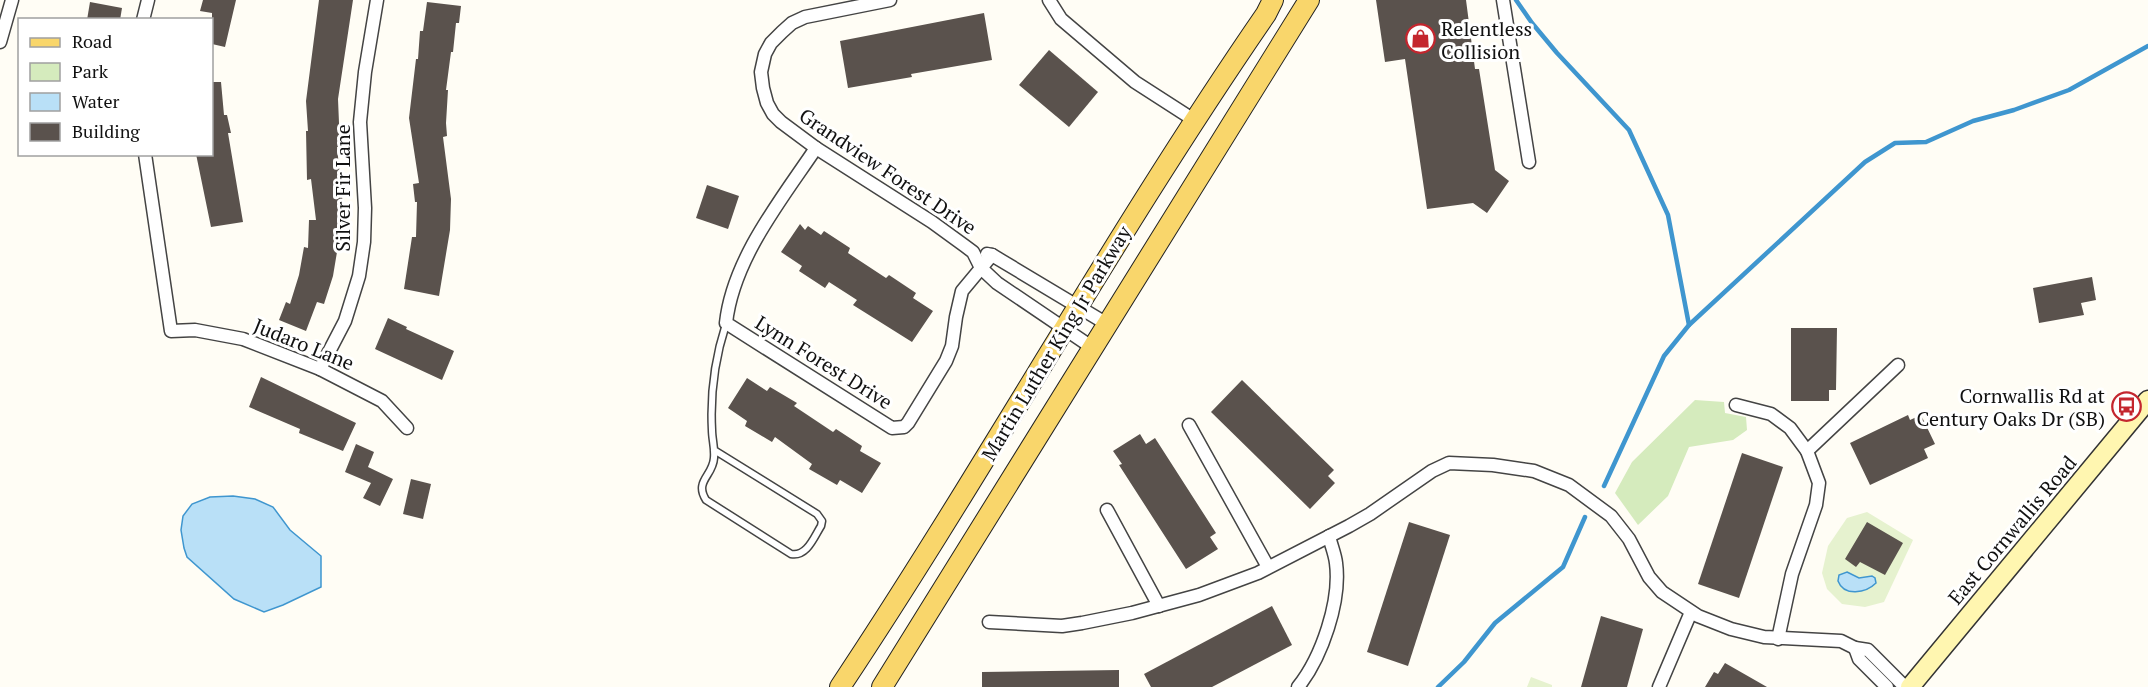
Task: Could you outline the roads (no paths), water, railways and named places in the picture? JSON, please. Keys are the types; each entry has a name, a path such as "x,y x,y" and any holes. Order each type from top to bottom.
{"main road":[{"name":"Martin Luther King Jr Parkway","path":"840,687 944,526 1077,306 1194,120 1266,14 1273,0"},
{"name":"Martin Luther King Jr Parkway","path":"882,687 1309,0"}],"street":[{"path":"0,42 12,0"},
{"path":"144,18 148,0"},
{"name":"Silver Fir Lane","path":"320,369 345,321 359,276 364,242 360,122 365,72 377,0"},
{"name":"Grandview Forest Drive","path":"890,0 805,17 792,23 771,43 765,54 761,72 767,103 773,114 816,148 932,222 974,252 992,255 1107,324"},
{"path":"1049,0 1061,20 1135,82 1194,120"},
{"path":"1503,0 1529,162"},
{"name":"Lynn Forest Drive","path":"816,148 761,229 738,280 727,311 726,323 892,428 908,423 946,361 952,346 962,291 992,255"},
{"name":"Judaro Lane","path":"145,156 171,331 195,330 243,339 320,369 382,401 407,428"},
{"name":"Grandview Forest Drive","path":"974,252 981,268 997,283 1093,348"},
{"path":"1807,451 1898,365"},
{"name":"East Cornwallis Road","path":"1910,687 2148,400"},
{"path":"1736,405 1771,414 1790,428 1807,451 1819,483 1819,494 1792,574 1778,639"},
{"path":"1189,426 1268,567"},
{"path":"990,622 1062,626 1132,614 1199,595 1268,567 1329,536 1370,514 1432,471 1449,463 1493,465 1534,471 1569,485 1606,512 1629,540 1649,577 1662,592 1691,612 1731,629 1764,638 1842,641 1855,648 1868,650 1905,687"},
{"path":"1107,510 1159,606"},
{"path":"1298,687 1321,648 1336,588 1336,562 1329,536"},
{"path":"1659,687 1691,612"},
{"path":"1855,648 1859,660 1887,687"}],"lane":[{"path":"714,450 817,514 822,521 821,526 804,552 798,555 791,554 706,500 702,493 701,485 713,466 712,392 718,349 726,323"}],"water":[{"path":"233,496 255,499 273,507 290,530 321,556 321,587 264,612 234,599 187,557 181,530 183,516 192,504 210,497"},
{"path":"1847,572 1859,578 1872,576 1876,583 1861,591 1850,591 1841,586 1838,581 1839,575"}],"waterway":[{"path":"1516,0 1557,53 1629,130 1668,215 1689,325"},
{"path":"1604,486 1664,356 1689,325 1865,162 1895,143 1926,142 1973,121 2014,110 2069,90 2148,46"},
{"path":"1438,687 1464,662 1495,623 1563,567 1585,517"}],"place":[{"name":"Relentless Collision","path":"1420,39"},
{"name":"Cornwallis Rd at Century Oaks Dr (SB)","path":"2126,407"}]}
